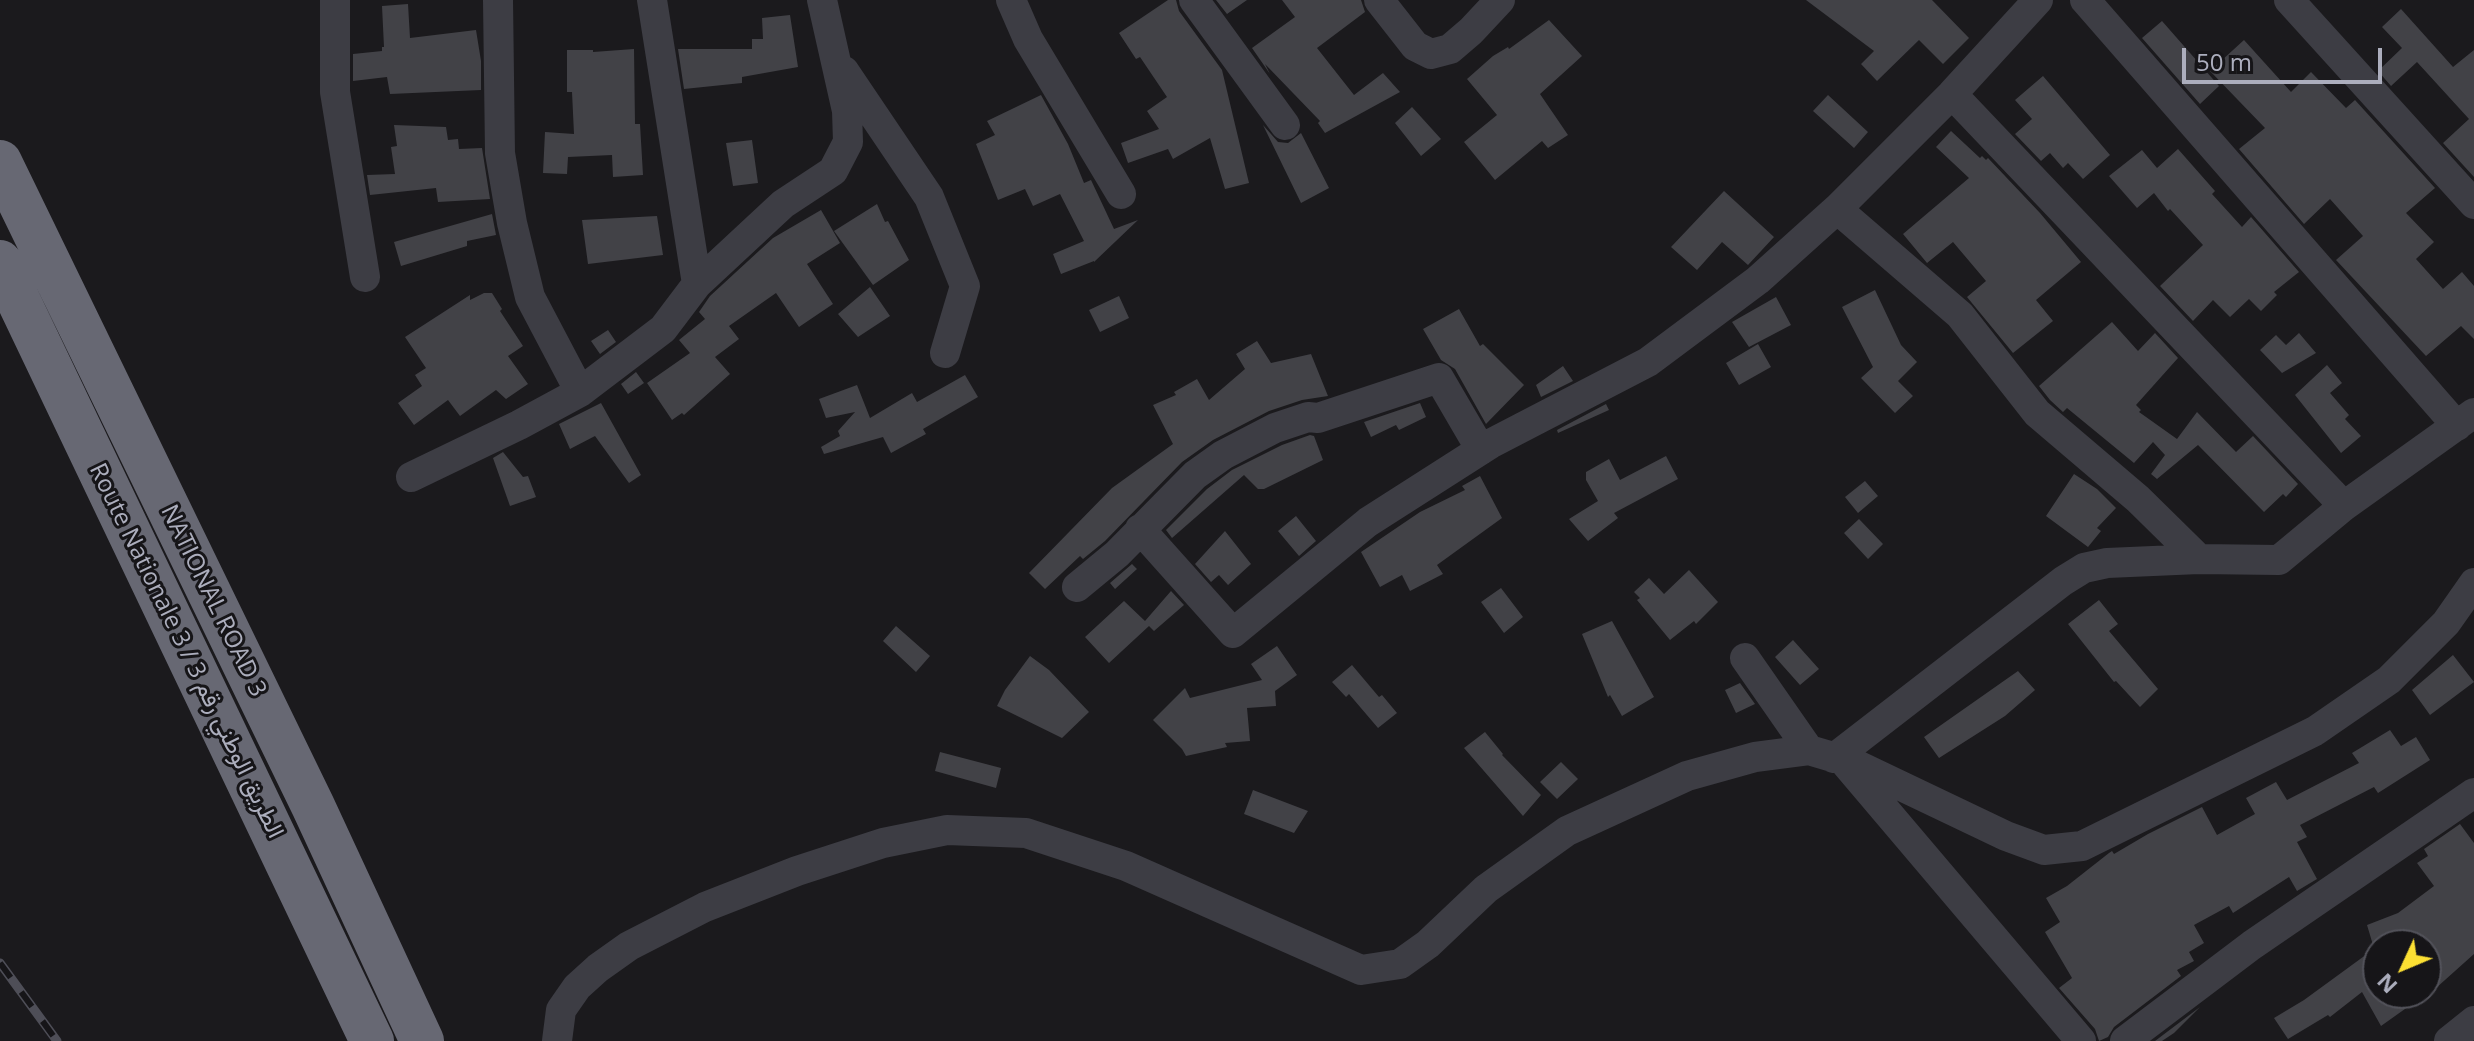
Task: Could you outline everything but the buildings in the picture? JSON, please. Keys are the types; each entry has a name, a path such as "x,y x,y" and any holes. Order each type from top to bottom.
{"highway":[{"name":"NATIONAL ROAD 3","path":"0,162 313,806 422,1041"},
{"name":"Route Nationale 3 / الطريق الوطني رقم 3","path":"0,262 372,1041"},
{"path":"269,824 313,806"}],"street":[{"path":"335,0 335,92 365,277"},
{"path":"498,0 500,153 512,223 530,297 580,392"},
{"path":"652,0 697,284"},
{"path":"411,477 580,392 663,329 697,284 783,204 833,171 848,142 847,111 822,0"},
{"path":"1011,0 1028,39 1121,194"},
{"path":"1194,0 1285,125"},
{"path":"1379,0 1415,46 1431,54 1450,49 1500,0"},
{"path":"1140,529 1233,633 1368,522 1481,450 1648,362 1758,280 1837,209 1952,94 2038,0"},
{"path":"1829,756 2084,568 2107,563 2199,559 2279,560 2344,506 2465,419 2085,0"},
{"path":"2289,0 2474,204"},
{"path":"837,59 929,197 965,286 945,353"},
{"path":"1952,94 2344,506"},
{"path":"1837,209 1960,315 2037,413 2138,499 2199,559"},
{"path":"1077,587 1195,475 1249,441 1308,417 1318,418 1439,378 1481,450"},
{"path":"557,1041 561,1010 577,987 629,946 705,907 797,871 883,843 947,830 1026,833 1126,866 1361,970 1400,964 1428,944 1486,889 1567,831 1687,776 1755,757 1829,756 1904,786 2006,836 2044,850 2082,846 2315,731 2389,680 2446,623 2474,583"},
{"path":"1745,658 2081,1041"},
{"path":"2125,1041 2252,945 2474,793"},
{"path":"2449,1041 2474,1021"}],"railway":[{"path":"0,963 57,1041"}]}
